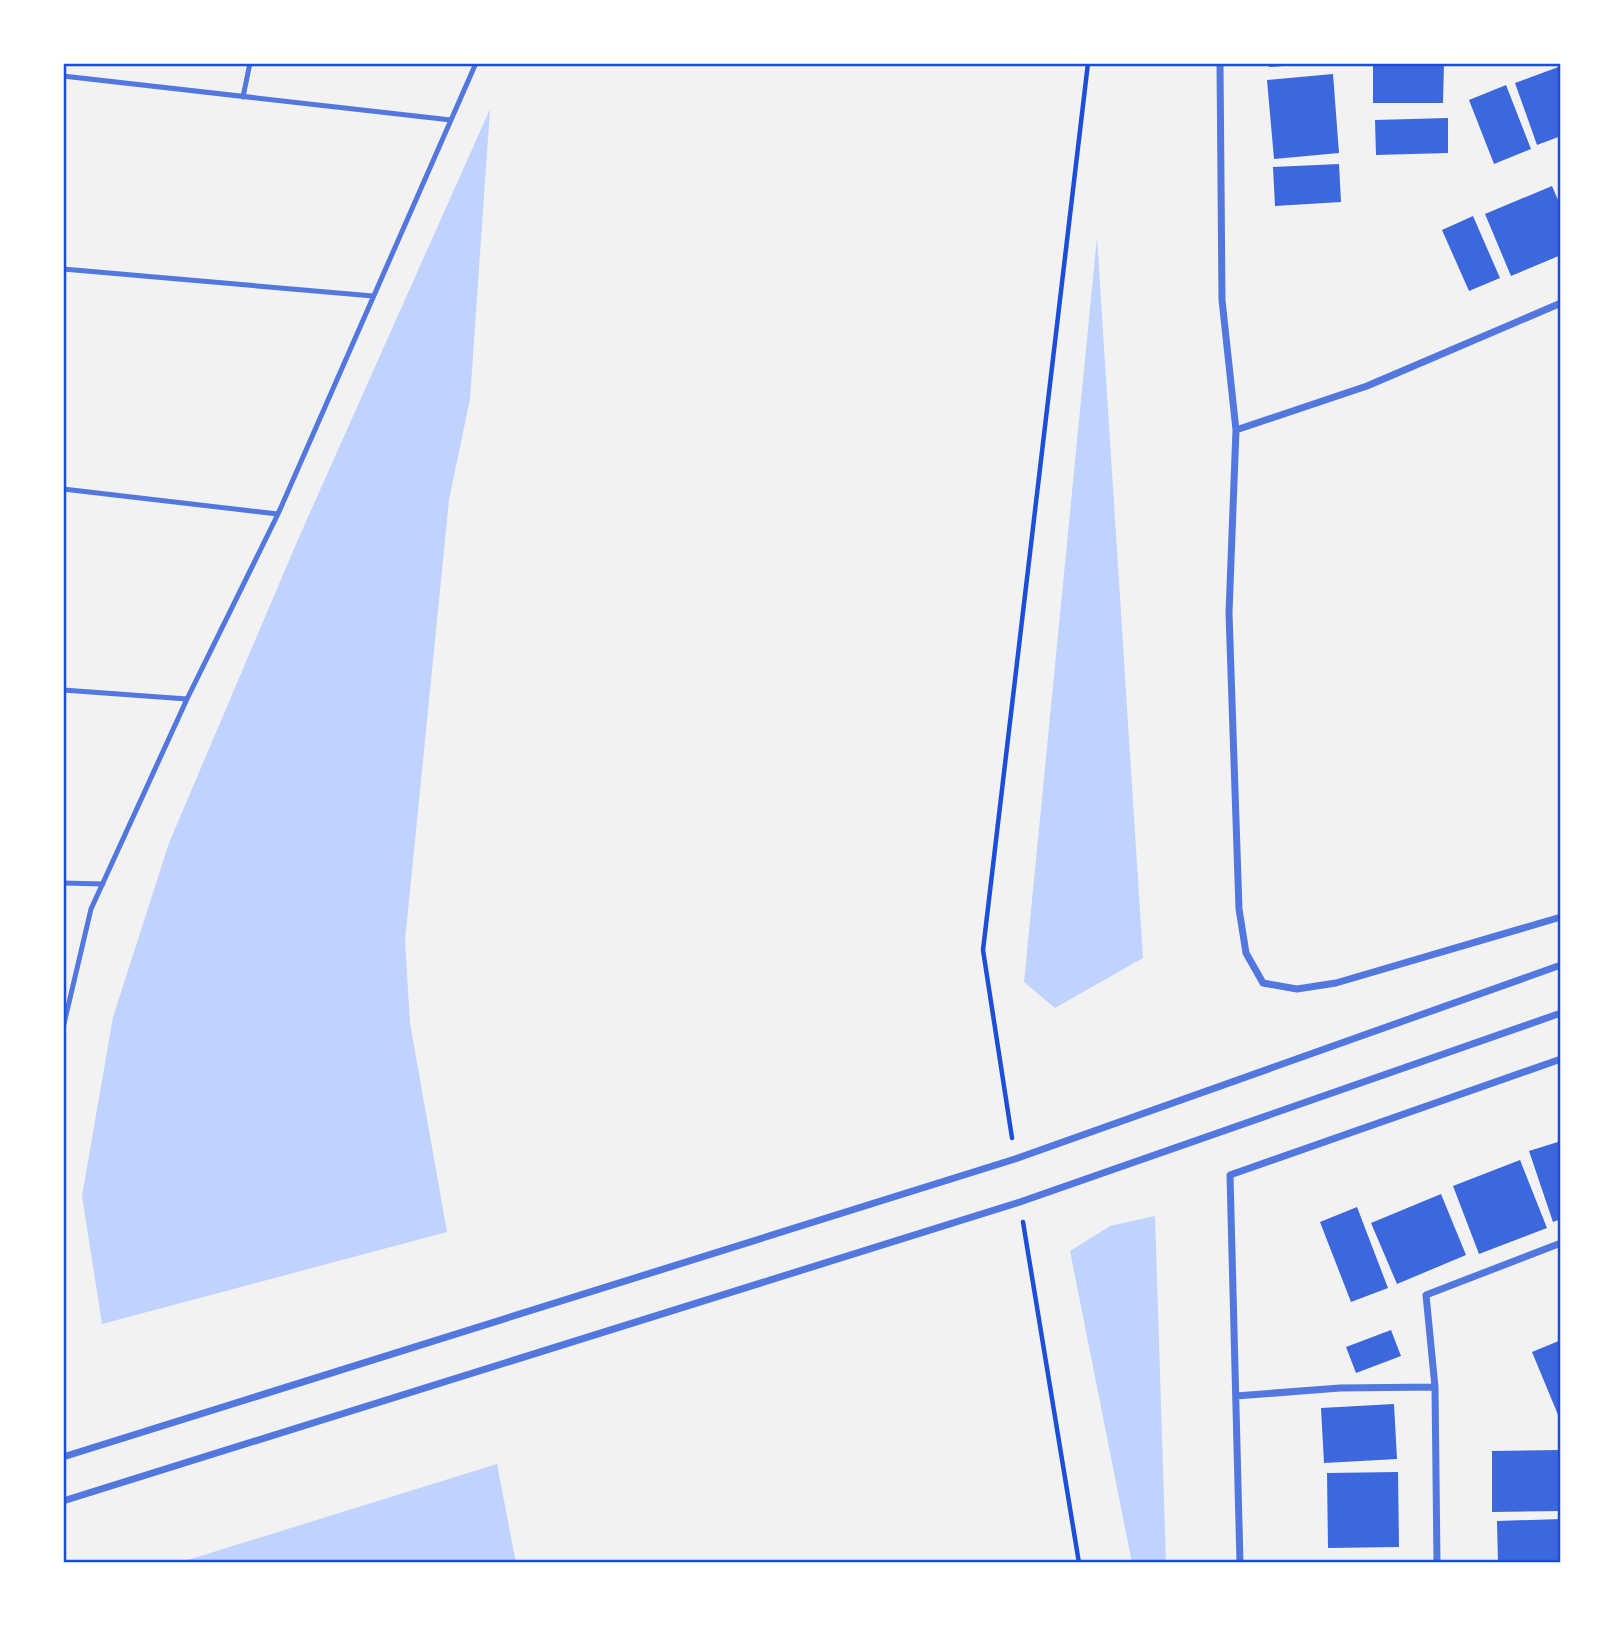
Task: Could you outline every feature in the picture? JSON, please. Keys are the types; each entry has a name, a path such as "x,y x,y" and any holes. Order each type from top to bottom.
{"street":[{"path":"1220,63 1222,300 1236,430 1229,613 1239,909 1247,953 1263,983 1297,989 1336,983 1561,917"},
{"path":"1236,430 1367,386 1561,303"},
{"path":"63,1457 1015,1159 1561,965"},
{"path":"63,1501 1020,1202 1561,1013"},
{"path":"1240,1563 1230,1175 1561,1059"},
{"path":"1437,1563 1435,1387 1426,1295 1561,1243"},
{"path":"1236,1396 1340,1388 1435,1387"}],"lane":[{"path":"243,97 250,63"},
{"path":"63,1027 91,909 187,699 278,514 476,63"},
{"path":"63,76 451,120"},
{"path":"63,269 373,296"},
{"path":"63,489 278,514"},
{"path":"63,690 187,699"},
{"path":"63,883 103,884"}],"path":[{"path":"1015,1159 983,950 1088,63"},
{"path":"1020,1202 1079,1563"}],"water":[{"path":"490,109 470,399 449,500 405,941 410,1023 447,1232 102,1324 82,1196 113,1017 169,843 296,544"},
{"path":"1097,237 1143,958 1055,1008 1024,982"},
{"path":"1155,1216 1166,1563 1132,1563 1070,1251 1110,1226"},
{"path":"497,1464 516,1563 178,1563"}],"building":[{"path":"1268,63 1298,63 1298,65 1269,67"},
{"path":"1373,63 1444,63 1443,103 1373,103"},
{"path":"1561,66 1561,136 1537,145 1515,83"},
{"path":"1333,74 1339,153 1274,159 1267,80"},
{"path":"1506,85 1531,149 1494,164 1469,100"},
{"path":"1448,118 1448,153 1376,155 1375,120"},
{"path":"1339,164 1341,202 1275,206 1273,167"},
{"path":"1552,186 1561,207 1561,255 1511,276 1485,214"},
{"path":"1473,216 1500,278 1469,291 1442,230"},
{"path":"1561,1141 1561,1219 1553,1222 1529,1151"},
{"path":"1520,1160 1547,1228 1479,1254 1453,1186"},
{"path":"1441,1194 1466,1255 1397,1284 1371,1223"},
{"path":"1357,1207 1388,1288 1351,1302 1320,1222"},
{"path":"1391,1330 1401,1356 1356,1373 1346,1347"},
{"path":"1561,1340 1561,1422 1532,1352"},
{"path":"1394,1404 1397,1459 1324,1463 1321,1408"},
{"path":"1561,1450 1561,1511 1492,1512 1492,1451"},
{"path":"1398,1472 1399,1547 1328,1548 1327,1473"},
{"path":"1561,1519 1561,1563 1498,1563 1497,1521"},
{"path":"1327,1560 1401,1560 1401,1563 1327,1563"}]}
